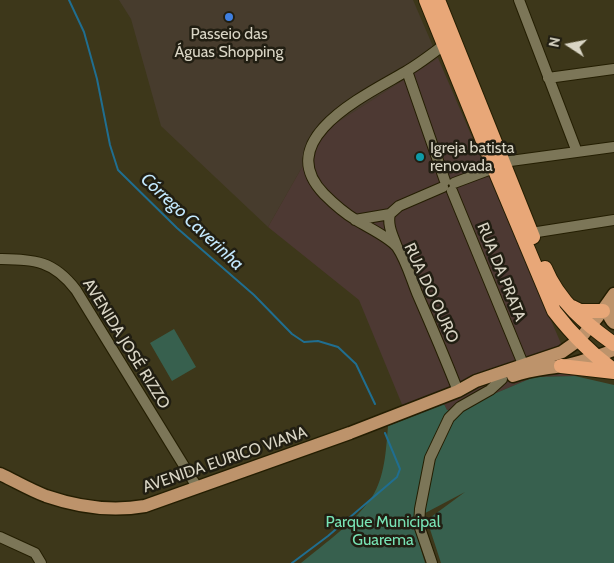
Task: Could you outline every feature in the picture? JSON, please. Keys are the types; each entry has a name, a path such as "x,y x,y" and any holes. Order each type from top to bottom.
{"highway":[{"path":"426,0 527,235 554,311 579,340 614,371"},
{"path":"438,0 498,165"},
{"path":"527,235 549,277 568,306 590,327 614,344"},
{"path":"568,306 580,311 608,302"},
{"path":"561,366 614,371"}],"main road":[{"name":"AVENIDA EURICO VIANA","path":"0,474 45,496 84,506 123,510 145,506 350,433 458,391 476,380 562,352 579,340 608,302"},
{"path":"608,302 608,313 614,323"},
{"name":"AVENIDA EURICO VIANA","path":"458,391 478,388 527,371 561,366 596,357 614,350"}],"street":[{"path":"519,0 577,152"},
{"name":"RUA DO OURO","path":"445,44 407,71 355,101 339,113 318,131 310,146 308,161 310,174 316,185 340,210 397,247 458,391"},
{"path":"548,78 614,69"},
{"name":"RUA DA PRATA","path":"407,71 448,185 523,364"},
{"path":"397,247 388,220 390,214 399,206 498,165 614,147"},
{"path":"355,220 390,214"},
{"path":"527,235 614,220"},
{"name":"AVENIDA JOSÉ RIZZO","path":"0,259 29,260 40,263 54,268 67,278 197,487"},
{"path":"432,563 420,525 420,509 430,458 449,418 460,407 490,390 502,379"},
{"path":"0,537 35,553 41,563"}],"shaded area":[{"path":"119,0 413,0 438,58 322,132 268,227 161,126 131,19"},
{"path":"438,58 575,376 534,377 456,410 447,410 444,404 408,419 359,300 268,227 322,132"}],"green space":[{"path":"174,329 196,367 172,381 150,343"},
{"name":"Parque Municipal Guarema","path":"575,376 614,385 614,563 441,563 427,520 465,492 412,520 425,563 301,563 348,524 372,497 380,481 388,426 444,404 447,410 456,410 534,377"}],"waterway":[{"name":"Córrego Caverinha","path":"69,0 84,32 97,79 110,145 118,170 177,228 254,295 292,334 304,342 318,341 338,347 356,364 375,404"},
{"name":"Córrego Caverinha","path":"292,563 328,536 397,477 400,469 385,433"}],"place":[{"name":"Passeio das Águas Shopping","path":"229,17"},
{"name":"Igreja batista renovada","path":"420,157"}]}
